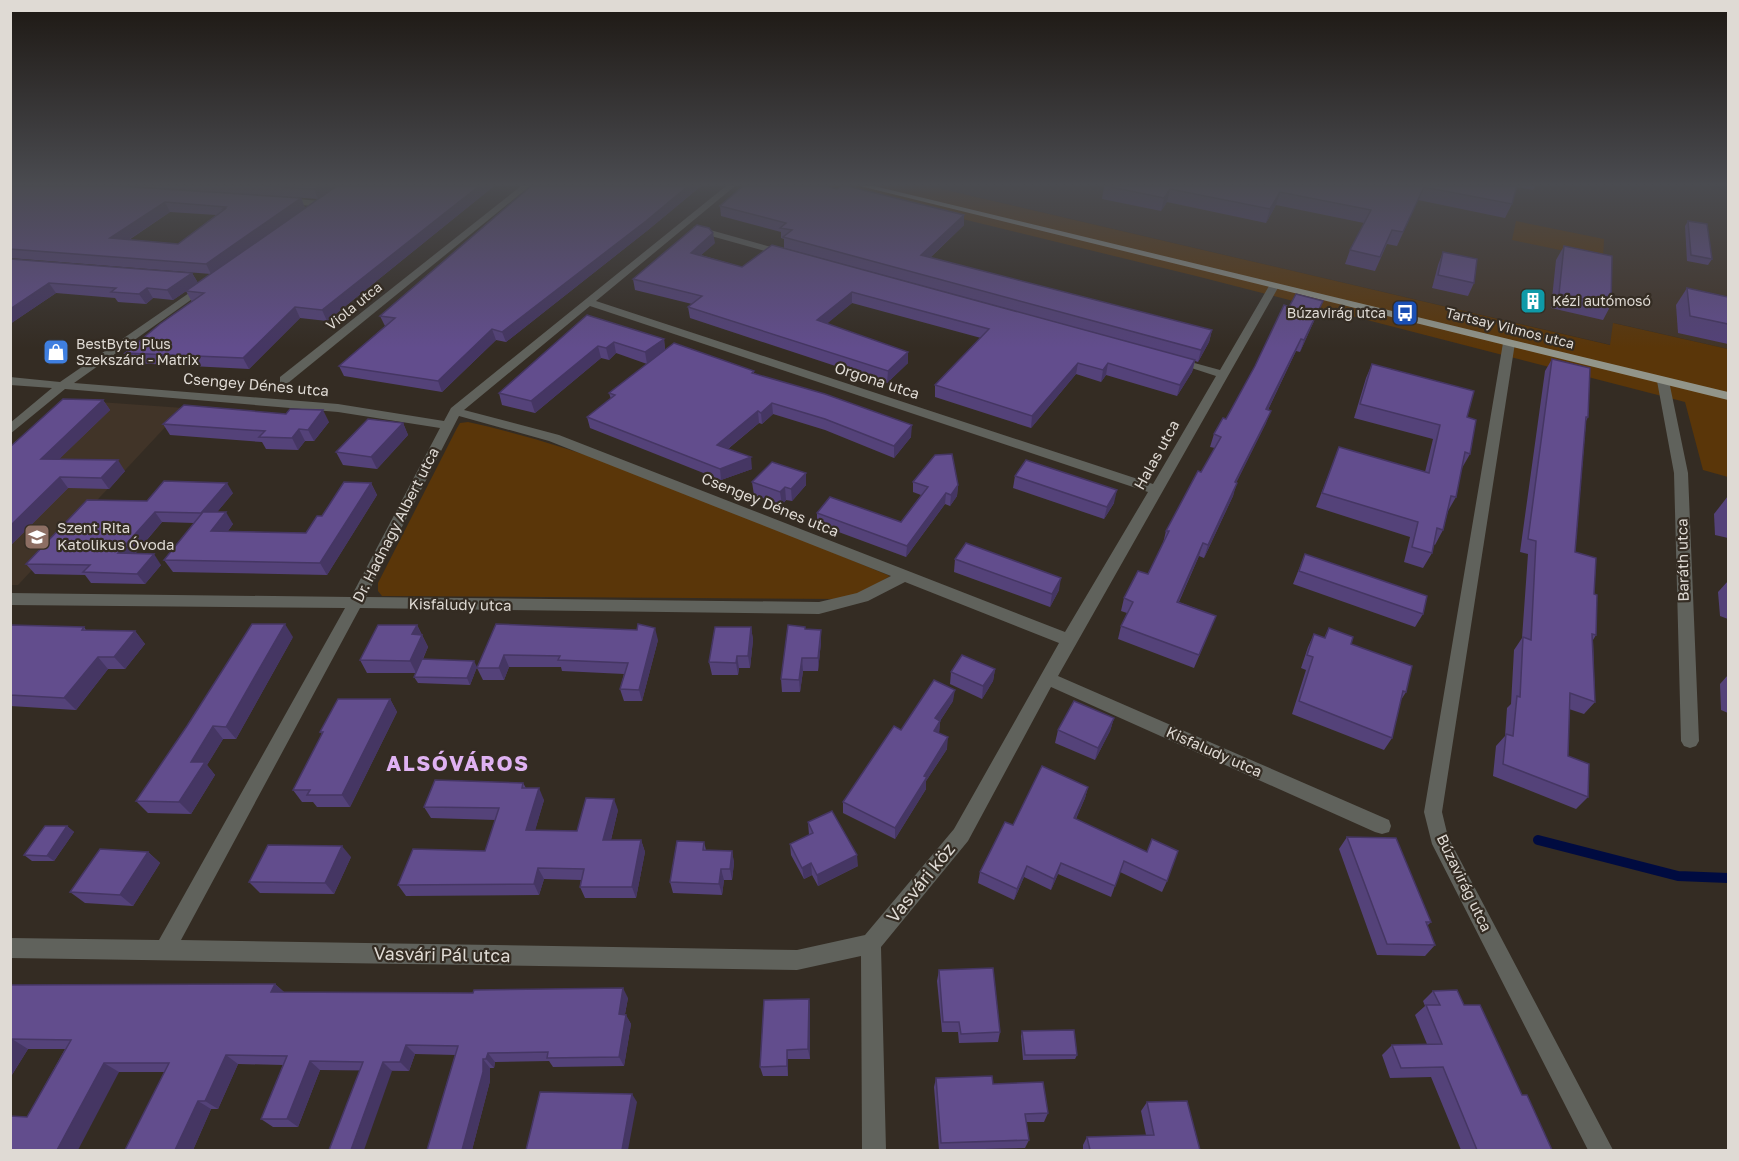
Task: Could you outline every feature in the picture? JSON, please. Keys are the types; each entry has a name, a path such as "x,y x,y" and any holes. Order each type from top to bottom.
{"main road":[{"name":"Tartsay Vilmos utca","path":"1086,240 1728,396"}],"street":[{"name":"Viola utca","path":"284,380 458,240"},
{"name":"Dr. Hadnagy Albert utca","path":"164,951 355,604 455,411 662,240"},
{"path":"737,240 796,256"},
{"path":"10,430 63,385 213,279 201,278"},
{"name":"Halas utca","path":"1069,640 1274,286"},
{"name":"Orgona utca","path":"587,302 1156,490"},
{"name":"Búzavirág utca","path":"1509,343 1432,812 1439,838 1458,876 1601,1150"},
{"path":"1164,358 1221,374"},
{"name":"Csengey Dénes utca","path":"10,381 338,408 447,425"},
{"name":"Baráth utca","path":"1663,381 1681,473 1682,562 1690,741"},
{"name":"Csengey Dénes utca","path":"455,411 554,438 1069,640"},
{"name":"Kisfaludy utca","path":"10,599 819,608 847,604 888,586 903,576"},
{"name":"Vasvári köz","path":"871,944 961,835 1069,640"},
{"name":"Kisfaludy utca","path":"1047,678 1382,826"},
{"path":"871,944 873,1150"},
{"name":"Vasvári Pál utca","path":"10,948 797,960 871,944"}],"shaded area":[{"path":"1049,240 1161,240 1610,345 1613,323 1728,349 1728,477 1703,470 1685,402"},
{"path":"1161,240 1728,240 1728,349 1614,323 1611,345"},
{"path":"1513,240 1604,240 1603,259"},
{"name":"Szent Rita Katolikus Óvoda","path":"71,400 183,408 18,585 11,585 10,454"},
{"path":"468,422 576,452 629,470 890,576 863,592 838,599 382,596 378,591 378,583 457,428 460,423"}],"building":[{"path":"10,240 135,240 178,244 183,240 240,240 206,264 10,249"},
{"path":"259,240 410,240 322,310 295,307 243,358 125,353 160,324 204,293 186,291"},
{"path":"468,240 621,240 502,332 492,329 438,381 339,366 395,318 380,316"},
{"path":"679,240 705,240 691,253 742,267 772,245 1195,360 1180,385 1108,363 1103,370 1078,363 1032,416 935,385 989,329 852,292 817,320 908,352 888,371 688,307 702,296 633,279"},
{"path":"795,240 937,240 921,255 1212,330 1201,350"},
{"path":"1355,240 1387,240 1380,257 1350,250"},
{"path":"1690,240 1709,240 1712,259 1691,255"},
{"path":"1564,246 1612,256 1611,305 1559,294"},
{"path":"1443,252 1477,259 1474,283 1438,275"},
{"path":"10,259 192,273 167,290 147,288 139,294 111,292 116,288 49,283 10,309"},
{"path":"1687,288 1728,297 1728,324 1690,316"},
{"path":"1296,294 1323,301 1266,409 1271,411 1235,482 1237,483 1208,545 1203,543 1177,602 1216,616 1199,655 1121,626 1133,602 1124,598 1138,571 1148,574 1169,531 1166,531 1198,471 1201,472 1221,437 1214,434 1223,418 1226,419 1255,366 1284,305 1289,307"},
{"path":"587,315 664,339 645,352 614,342 606,348 598,346 531,401 499,393"},
{"path":"674,343 754,371 752,373 825,394 912,425 894,446 825,419 772,403 761,413 758,411 717,445 751,457 720,469 587,417 615,395 609,393"},
{"path":"1552,359 1590,368 1588,417 1586,417 1575,552 1596,558 1594,594 1597,595 1596,635 1592,634 1595,702 1570,693 1568,756 1589,764 1588,797 1503,764 1506,734 1513,736 1517,696 1520,697 1523,637 1531,640 1536,541 1528,539"},
{"path":"1372,364 1474,391 1467,417 1476,420 1470,454 1465,452 1456,497 1451,496 1443,530 1437,528 1432,553 1412,547 1418,522 1322,493 1339,447 1429,473 1440,425 1360,404"},
{"path":"63,399 103,400 41,459 118,460 101,478 60,477 10,526 10,447"},
{"path":"184,405 286,414 290,409 323,410 308,430 299,429 292,438 259,437 265,431 163,424"},
{"path":"368,419 403,423 371,457 336,452"},
{"path":"952,454 958,485 951,495 946,493 907,546 817,513 830,497 901,522 928,487 913,482 935,455"},
{"path":"1026,460 1117,490 1107,507 1015,476"},
{"path":"772,462 806,473 791,489 785,487 780,492 752,482"},
{"path":"164,481 227,483 201,513 155,512 118,553 154,554 137,574 83,572 90,565 26,564 87,500 147,501"},
{"path":"344,482 371,483 320,563 164,560 203,512 226,512 211,531 306,533 317,516 322,516"},
{"path":"966,543 1061,578 1052,594 955,559"},
{"path":"1305,554 1427,596 1423,614 1299,571"},
{"path":"252,624 285,624 226,727 213,726 191,762 205,762 179,802 136,801 187,726"},
{"path":"496,624 637,630 638,624 655,628 639,690 620,689 628,663 558,660 560,656 504,655 499,668 477,668"},
{"path":"10,625 135,631 114,657 98,657 64,698 10,695"},
{"path":"378,625 417,625 412,634 422,635 410,661 360,660"},
{"path":"788,625 821,630 818,658 802,658 799,680 781,679"},
{"path":"715,627 751,627 748,656 737,656 736,663 709,662"},
{"path":"1329,628 1353,637 1351,644 1412,666 1406,692 1403,691 1392,738 1299,701 1313,657 1307,655 1314,634 1325,638"},
{"path":"962,655 995,669 983,686 951,672"},
{"path":"422,659 474,661 467,678 414,677"},
{"path":"934,680 955,690 935,718 940,721 934,731 948,737 924,776 927,777 895,828 843,802 894,726 901,730"},
{"path":"338,699 390,699 342,795 307,795 310,790 293,790 323,732 320,732"},
{"path":"1074,701 1114,718 1098,748 1058,730"},
{"path":"1042,766 1088,787 1074,818 1147,852 1152,839 1178,851 1167,881 1124,861 1115,886 1061,863 1054,879 1027,866 1017,889 980,872 1005,822 1013,825"},
{"path":"435,780 523,783 522,788 539,788 526,830 577,831 586,798 614,799 603,840 641,840 632,887 580,887 584,869 538,868 534,884 398,885 413,849 485,851 499,808 424,807"},
{"path":"832,811 857,855 817,875 811,863 802,868 790,844 813,833 808,822"},
{"path":"45,826 67,826 47,856 24,855"},
{"path":"1347,837 1396,838 1431,922 1426,922 1435,945 1387,944"},
{"path":"677,841 704,842 703,850 732,851 730,869 721,869 719,884 670,882"},
{"path":"268,845 342,846 325,883 249,882"},
{"path":"100,849 148,852 120,895 70,892"},
{"path":"993,968 1000,1032 961,1034 959,1022 943,1022 939,970"},
{"path":"275,984 271,992 473,993 474,990 623,988 619,1014 626,1015 619,1057 547,1058 548,1052 488,1053 486,1059 483,1059 483,1072 462,1150 427,1150 458,1046 406,1045 400,1062 383,1062 351,1150 329,1150 363,1062 310,1061 287,1119 261,1119 287,1056 226,1055 205,1101 198,1101 175,1150 125,1150 169,1063 104,1063 57,1150 10,1150 10,1116 27,1117 71,1040 12,1039 10,1042 10,985"},
{"path":"1457,990 1464,1005 1480,1005 1522,1095 1527,1095 1552,1150 1477,1150 1443,1067 1401,1068 1392,1045 1442,1044 1426,1005 1440,1005 1433,991"},
{"path":"809,999 808,1049 787,1050 787,1066 760,1067 764,1000"},
{"path":"1074,1030 1077,1055 1025,1055 1022,1031"},
{"path":"992,1076 993,1084 1043,1082 1048,1113 1025,1114 1029,1140 941,1143 936,1078"},
{"path":"540,1092 632,1094 622,1150 526,1150"},
{"path":"1187,1101 1200,1150 1090,1150 1087,1137 1154,1135 1147,1102"}],"waterway":[{"path":"1538,840 1678,876 1728,878"}],"place":[{"name":"Kézi autómosó","path":"1533,301"},
{"name":"Búzavirág utca","path":"1405,313"},
{"name":"BestByte Plus Szekszárd - Matrix","path":"56,352"},
{"name":"Szent Rita Katolikus Óvoda","path":"37,537"}],"district":[{"name":"ALSÓVÁROS","path":"458,764"}]}
